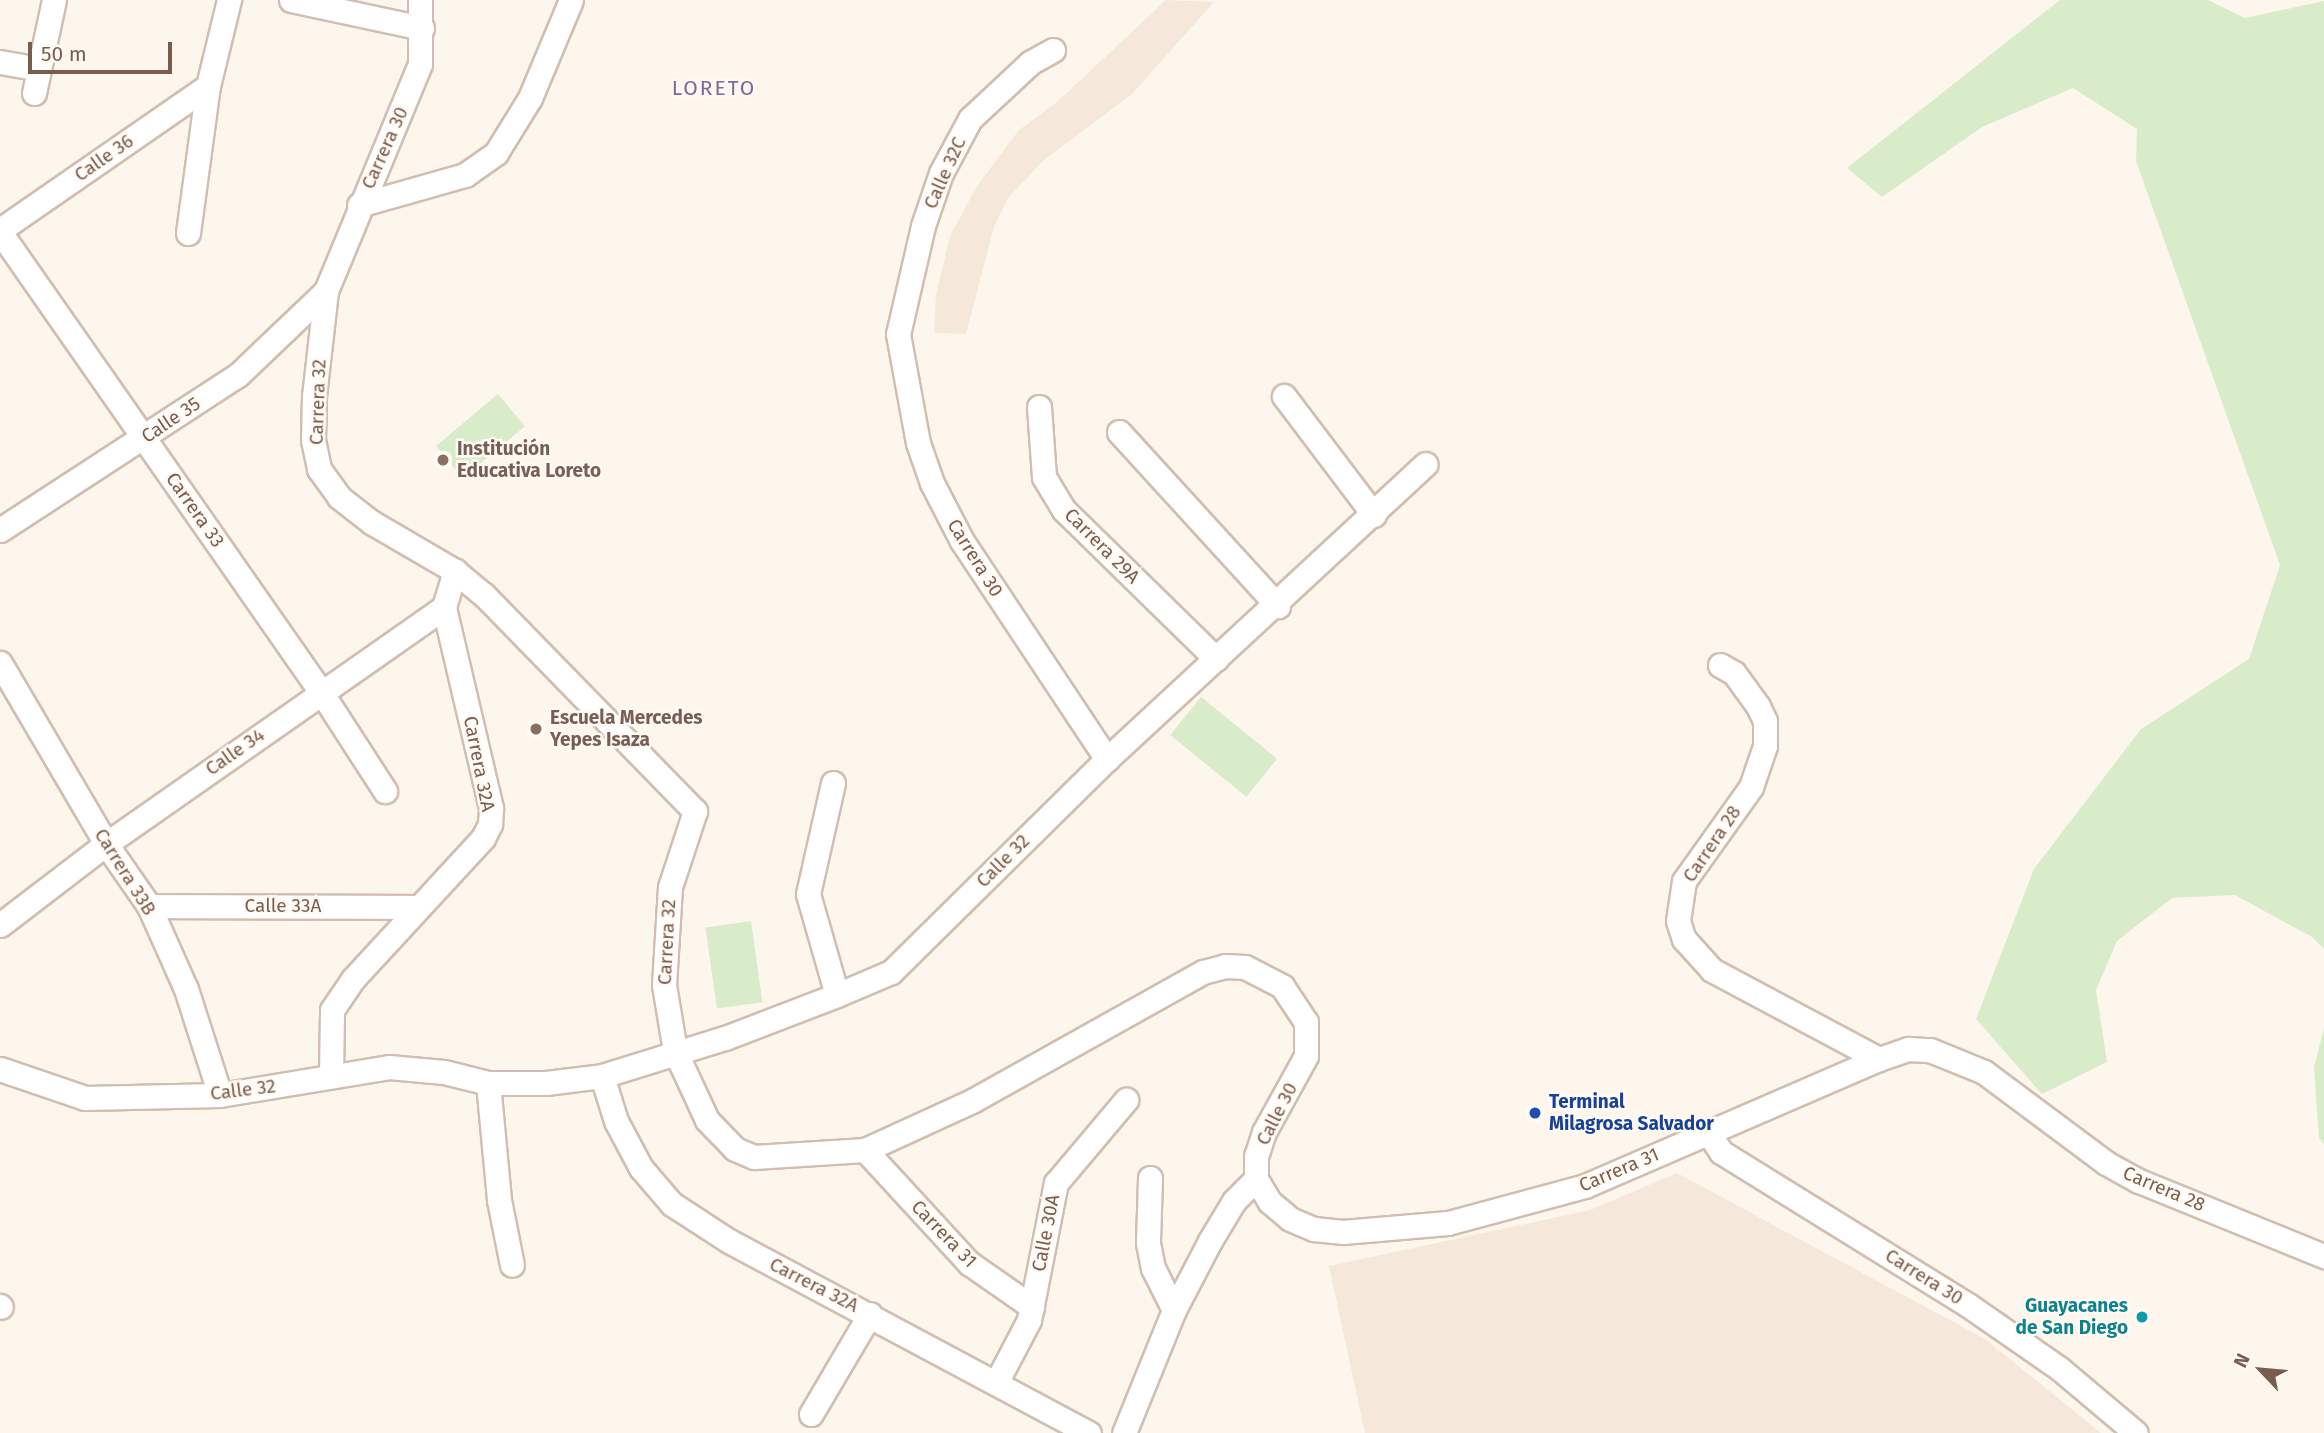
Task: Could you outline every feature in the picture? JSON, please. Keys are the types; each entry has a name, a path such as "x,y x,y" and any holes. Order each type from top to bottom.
{"street":[{"path":"34,93 54,0"},
{"path":"188,233 208,86 229,0"},
{"path":"291,0 422,28"},
{"path":"376,0 393,22"},
{"name":"Carrera 30","path":"327,290 359,205 393,137 420,64 420,0"},
{"path":"359,205 465,175 496,153 530,98 571,0"},
{"name":"Calle 32C","path":"898,334 923,226 941,173 970,119 1030,64 1053,50"},
{"path":"0,62 38,69"},
{"name":"Calle 36","path":"0,231 208,86"},
{"name":"Carrera 33","path":"0,231 321,692 385,791"},
{"name":"Calle 35","path":"0,530 238,375 327,290"},
{"name":"Carrera 32","path":"327,290 314,396 313,440 319,469 339,497 371,523 455,571 695,811 666,913 664,985 675,1051 707,1120 735,1149 754,1157 778,1158 865,1150 972,1101 1203,972 1245,967 1282,986"},
{"name":"Carrera 30","path":"898,334 918,443 932,482 962,541 1107,759"},
{"path":"1284,396 1374,514"},
{"name":"Carrera 29A","path":"1038,407 1044,477 1064,510 1216,659"},
{"path":"1119,432 1278,606"},
{"name":"Calle 32","path":"0,1069 85,1098 220,1095 389,1067 444,1072 488,1083 546,1083 602,1076 675,1051 725,1038 837,995 891,972 1107,759 1278,606 1426,464"},
{"path":"444,607 455,571"},
{"name":"Calle 34","path":"0,925 106,844 444,607"},
{"name":"Carrera 32A","path":"331,1076 332,1010 417,906 483,838 491,808 444,607"},
{"name":"Carrera 33B","path":"0,663 106,844 149,906 186,989 220,1095"},
{"name":"Carrera 28","path":"1720,664 1734,673 1758,706 1765,721 1765,746 1751,787 1684,881 1678,922 1684,939 1713,970 1879,1059"},
{"path":"833,783 808,894 837,995"},
{"name":"Calle 33A","path":"149,906 417,906"},
{"name":"Calle 30","path":"1256,1179 1256,1156 1264,1132 1307,1048 1306,1022 1282,986"},
{"name":"Carrera 31","path":"1256,1179 1270,1202 1290,1219 1314,1229 1343,1231 1448,1223 1585,1186 1707,1131 1908,1049 1930,1050 1984,1072"},
{"name":"Carrera 28","path":"1984,1072 2106,1163 2324,1256"},
{"name":"Carrera 32A","path":"602,1076 617,1121 641,1168 672,1204 729,1241 1089,1433"},
{"path":"488,1083 499,1200 512,1265"},
{"name":"Calle 30A","path":"996,1383 1032,1307 1056,1182 1126,1100"},
{"name":"Carrera 30","path":"1707,1131 1721,1152 1968,1304 2060,1369 2136,1433"},
{"name":"Carrera 31","path":"865,1150 969,1263 1032,1307"},
{"path":"1150,1178 1148,1243 1153,1268 1174,1310"},
{"path":"1124,1433 1174,1310 1234,1201 1256,1179"},
{"path":"811,1414 870,1314"}],"shaded area":[{"path":"1166,0 1214,2 1132,94 1044,160 1008,198 994,227 966,334 934,333 936,295 950,236 977,186 1019,130 1057,102"},
{"path":"1677,1173 1985,1339 2101,1433 1365,1433 1329,1266 1590,1210"}],"green space":[{"path":"2060,0 2208,0 2245,18 2324,1 2324,949 2312,937 2235,895 2172,898 2117,941 2096,990 2107,1062 2042,1094 1976,1019 2034,869 2141,729 2249,659 2280,565 2136,161 2137,129 2073,88 1982,127 1882,197 1847,168"},
{"path":"498,394 525,426 463,478 436,446"},
{"path":"1201,697 1277,759 1246,797 1170,735"},
{"path":"751,921 762,1002 717,1009 705,927"},
{"path":"2324,1028 2324,1144 2319,1138 2314,1068"}],"place":[{"name":"Institución Educativa Loreto","path":"443,460"},
{"name":"Escuela Mercedes Yepes Isaza","path":"536,729"},
{"name":"Terminal Milagrosa Salvador","path":"1535,1113"},
{"name":"Guayacanes de San Diego","path":"2142,1317"}],"district":[{"name":"LORETO","path":"714,88"}]}
